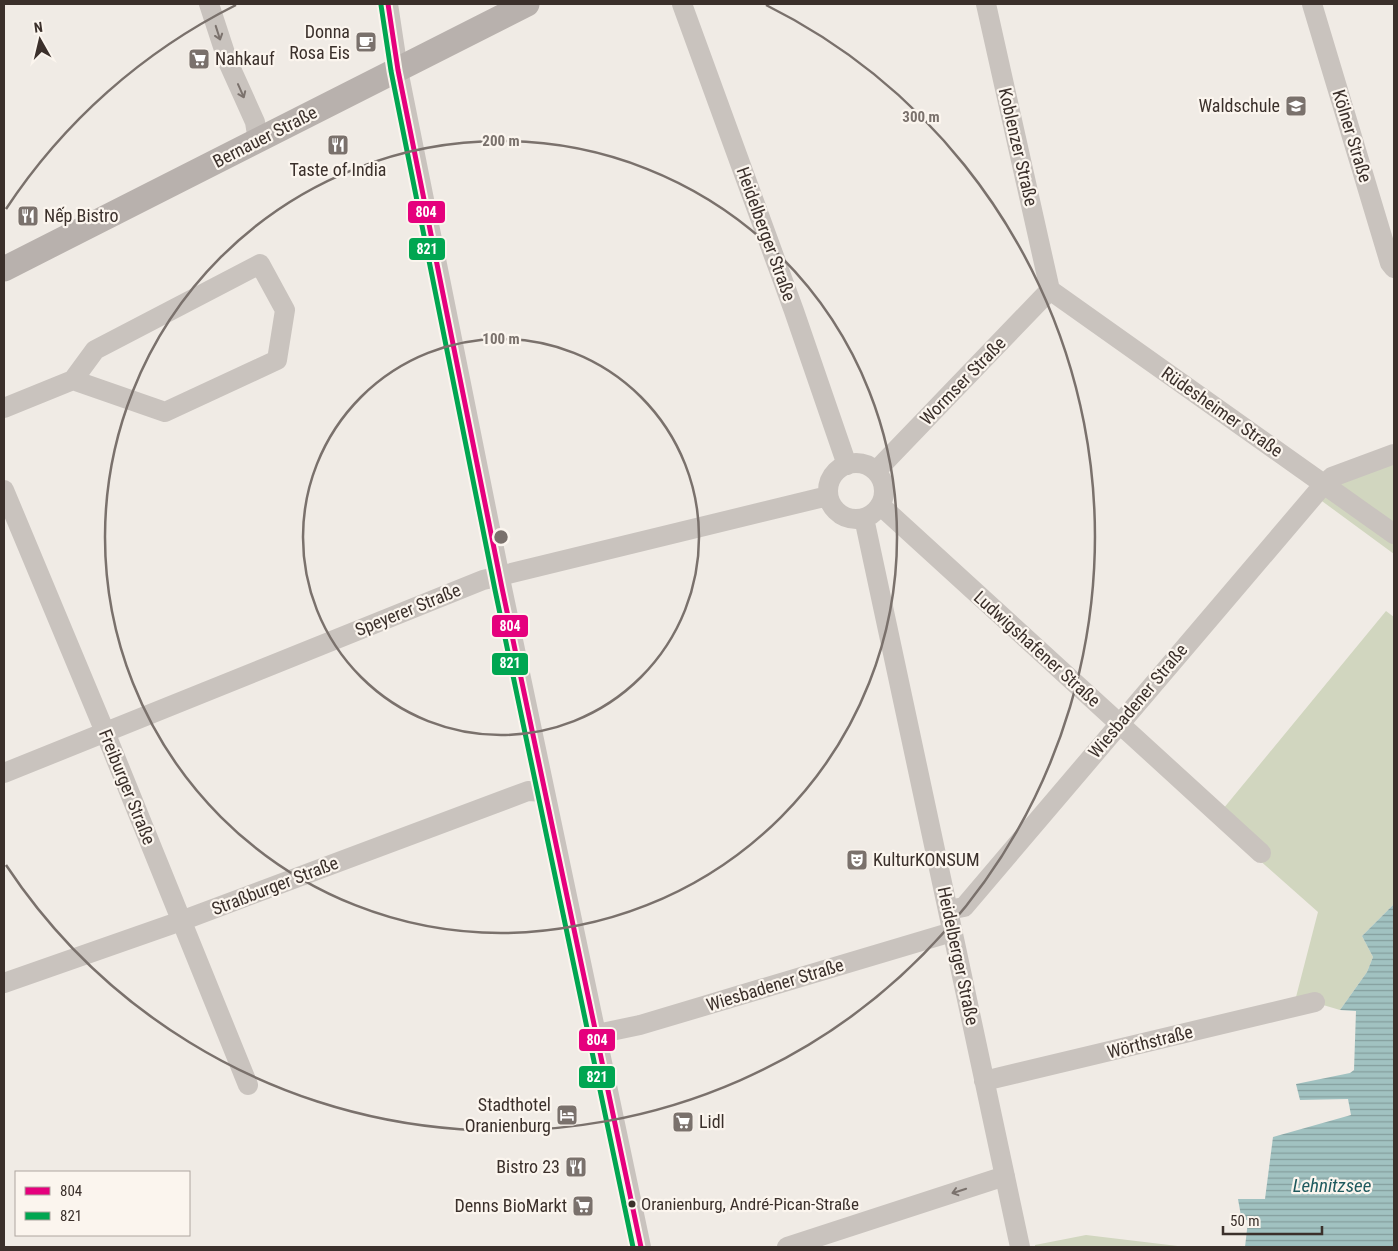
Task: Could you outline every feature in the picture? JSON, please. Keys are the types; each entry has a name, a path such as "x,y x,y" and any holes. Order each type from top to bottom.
{"main road":[{"name":"Bernauer Straße","path":"4,269 527,4"}],"street":[{"path":"209,4 228,62 255,122 258,140"},
{"path":"388,4 398,70 500,576 642,1247"},
{"name":"Heidelberger Straße","path":"682,4 794,311 847,464"},
{"name":"Koblenzer Straße","path":"986,4 1050,290"},
{"name":"Kölner Straße","path":"1312,4 1390,263 1394,268"},
{"path":"4,408 73,380 95,350 260,264 285,310 277,360 165,412 73,380"},
{"name":"Wormser Straße","path":"876,471 1050,290"},
{"name":"Rüdesheimer Straße","path":"1050,290 1394,534"},
{"path":"1324,484 1332,477 1394,454"},
{"path":"861,463 876,471 884,487 884,496 880,505 871,515 855,520 846,518 838,513 832,506 827,488 830,479 836,471 847,464 861,463"},
{"name":"Wiesbadener Straße","path":"948,910 964,907 1324,484"},
{"name":"Freiburger Straße","path":"4,490 105,732 248,1085"},
{"name":"Speyerer Straße","path":"4,773 483,580 828,496"},
{"name":"Ludwigshafener Straße","path":"880,505 1261,853"},
{"name":"Heidelberger Straße","path":"864,518 1020,1247"},
{"name":"Straßburger Straße","path":"4,983 181,921 528,791 545,792"},
{"name":"Wiesbadener Straße","path":"597,1034 640,1025 952,932"},
{"name":"Wörthstraße","path":"984,1081 1315,1002"},
{"path":"786,1247 1005,1176"}],"green space":[{"path":"1394,453 1394,554 1311,493"},
{"path":"1386,611 1394,617 1394,904 1362,936 1373,957 1367,972 1340,1010 1296,997 1318,912 1214,820"},
{"path":"1086,1235 1186,1247 1035,1247 1035,1245"}],"water":[{"name":"Lehnitzsee","path":"1394,904 1394,1247 1245,1247 1248,1221 1241,1216 1238,1199 1265,1199 1273,1137 1351,1115 1348,1099 1300,1100 1296,1084 1350,1073 1354,1070 1356,1011 1340,1010 1367,972 1373,957 1362,936"}],"transit line":[{"name":"804","path":"388,4 398,70 502,588 641,1247"},
{"name":"821","path":"381,5 391,71 495,590 633,1247"}],"place":[{"name":"Donna Rosa Eis","path":"366,42"},
{"name":"Nahkauf","path":"199,59"},
{"name":"Waldschule","path":"1296,106"},
{"name":"Taste of India","path":"338,145"},
{"name":"Nếp Bistro","path":"28,216"},
{"name":"KulturKONSUM","path":"857,860"},
{"name":"Stadthotel Oranienburg","path":"567,1115"},
{"name":"Lidl","path":"683,1122"},
{"name":"Bistro 23","path":"576,1167"},
{"name":"Oranienburg, André-Pican-Straße","path":"632,1204"},
{"name":"Denns BioMarkt","path":"583,1206"}]}
